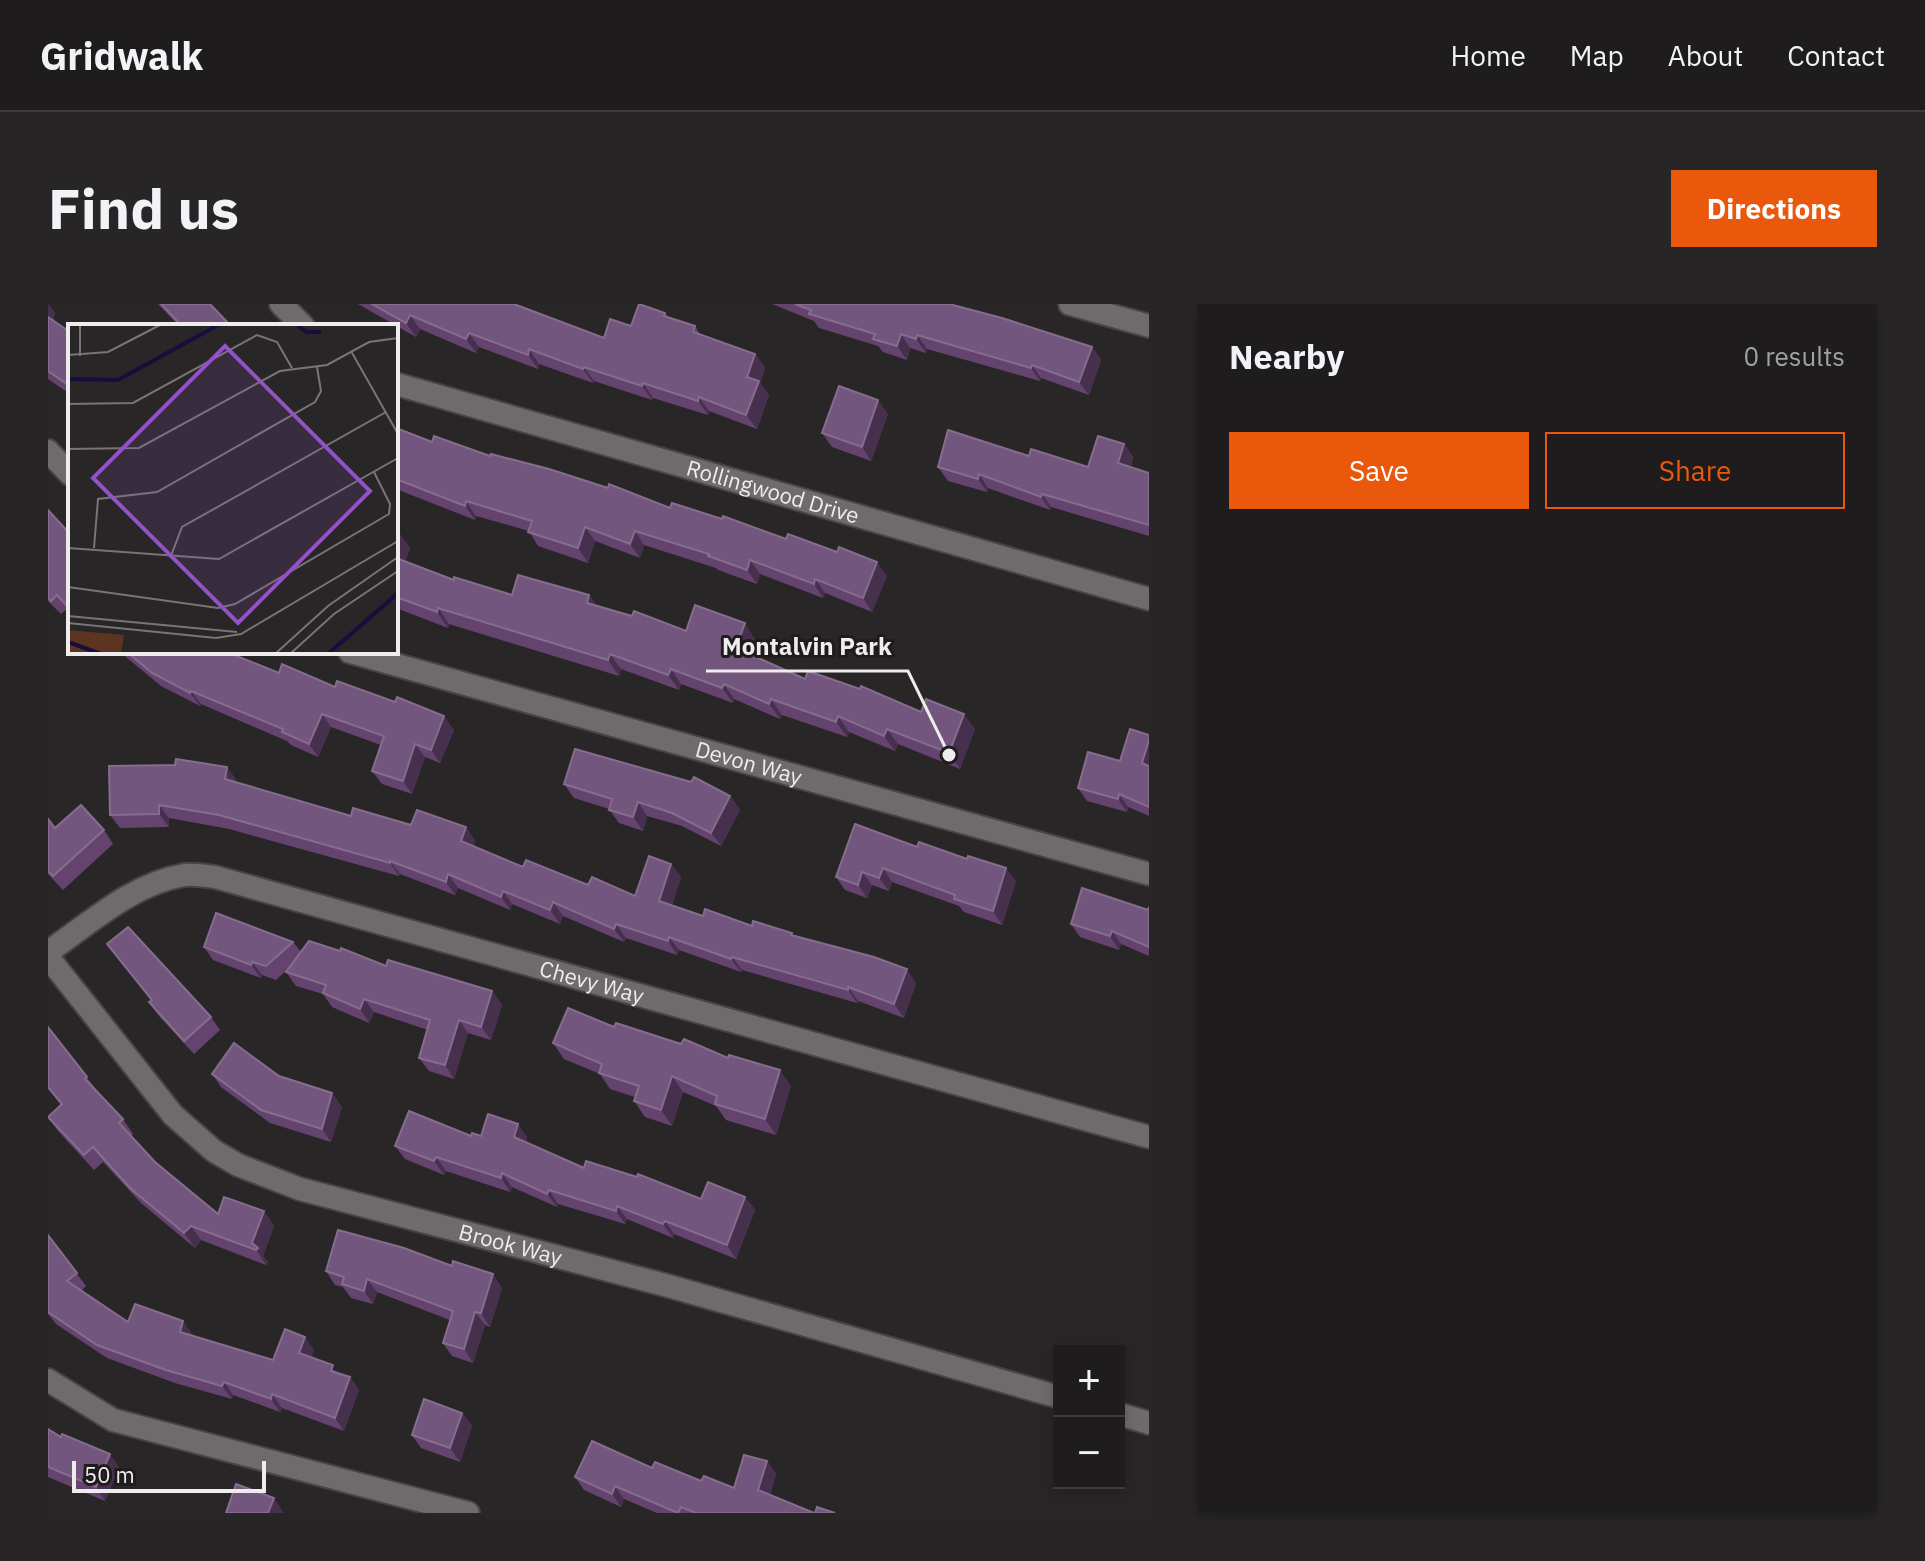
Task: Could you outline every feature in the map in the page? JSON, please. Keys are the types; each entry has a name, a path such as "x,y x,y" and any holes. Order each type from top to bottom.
{"street":[{"path":"281,304 301,324"},
{"path":"1070,304 1149,326"},
{"name":"Rollingwood Drive","path":"398,385 1149,599"},
{"path":"48,451 68,472"},
{"name":"Devon Way","path":"357,654 1149,874"},
{"name":"Chevy Way","path":"48,954 124,899 152,884 186,875 215,877 1149,1137"},
{"name":"Brook Way","path":"48,954 173,1115 214,1151 238,1165 300,1189 665,1285 1053,1395"},
{"path":"48,1380 113,1420 468,1513"},
{"path":"1125,1416 1149,1423"}],"building":[{"path":"161,304 210,304 229,324 180,324"},
{"path":"372,304 514,304 604,338 610,319 631,326 639,304 695,326 693,332 755,354 747,377 759,381 746,415 699,397 698,401 643,383 642,386 529,349 528,355 469,333 466,339 410,315 406,323"},
{"path":"795,304 949,304 1092,347 1079,382 1032,365 1031,368 917,335 916,339 901,334 897,346 873,339 875,334 809,314 811,310"},
{"path":"48,317 68,331 68,385 48,371"},
{"path":"839,386 878,400 862,447 822,433"},
{"path":"398,429 432,442 434,436 490,456 549,469 608,488 609,484 670,508 672,503 722,519 723,516 786,539 788,534 837,552 839,547 877,562 863,598 815,579 814,584 750,560 747,570 709,554 635,531 630,544 585,527 578,548 528,532 532,521 466,501 465,506 398,480"},
{"path":"948,430 1029,456 1031,449 1088,467 1098,436 1124,444 1118,463 1149,473 1149,525 1042,494 1041,497 979,474 978,479 938,467"},
{"path":"48,510 68,532 68,607 57,595 51,601 48,598"},
{"path":"398,559 454,580 454,577 512,595 518,575 589,595 587,603 632,616 634,611 686,631 695,605 745,623 736,648 805,679 808,671 860,689 861,686 921,712 926,699 964,714 949,753 887,729 884,736 838,716 836,722 771,699 769,704 724,684 722,688 671,669 668,675 610,654 608,660 438,608 437,612 398,598"},
{"path":"129,654 232,654 279,673 282,664 335,687 337,681 395,702 397,697 444,716 431,750 415,744 403,781 372,771 384,736 322,714 309,744 282,732 283,729 190,693 152,673"},
{"path":"1130,729 1149,735 1142,763 1149,766 1149,807 1119,794 1118,799 1078,788 1088,752 1120,761"},
{"path":"575,749 691,782 694,777 730,796 711,833 672,813 638,802 633,817 609,810 612,799 564,784"},
{"path":"176,759 227,767 225,779 351,816 353,808 411,825 417,810 466,827 461,841 523,867 526,860 588,885 592,877 635,896 649,856 671,864 659,901 703,916 705,909 752,926 753,921 907,969 894,1004 848,987 848,990 731,959 669,937 668,941 616,924 614,929 553,902 550,910 503,891 501,897 448,874 446,882 390,861 219,815 159,805 159,814 110,815 109,766 175,765"},
{"path":"81,805 104,830 53,876 48,871 48,819 55,828"},
{"path":"855,824 917,847 919,842 967,859 968,856 1006,868 993,911 954,899 955,895 883,868 879,878 862,872 858,885 836,877"},
{"path":"1082,888 1148,910 1149,907 1149,947 1112,931 1110,936 1071,924"},
{"path":"216,913 293,942 266,966 252,962 251,965 204,947"},
{"path":"128,927 211,1017 184,1041 149,1002 152,1000 107,944"},
{"path":"309,941 340,951 341,948 386,966 388,960 492,991 481,1027 459,1020 445,1065 419,1058 430,1020 364,999 360,1009 323,993 326,985 286,972"},
{"path":"568,1008 614,1027 616,1023 681,1044 684,1039 728,1058 729,1055 780,1070 765,1119 715,1104 717,1096 672,1076 661,1110 634,1101 639,1086 599,1073 602,1064 553,1043"},
{"path":"48,1027 87,1077 85,1079 123,1119 119,1123 155,1162 218,1214 224,1197 264,1211 252,1243 258,1248 256,1250 191,1226 184,1233 131,1189 93,1147 84,1155 48,1117 62,1104 48,1087"},
{"path":"234,1043 279,1076 332,1093 322,1129 261,1110 212,1074"},
{"path":"409,1111 471,1136 472,1133 481,1136 488,1114 518,1124 514,1137 584,1168 586,1161 637,1177 638,1174 701,1199 708,1182 745,1197 727,1245 617,1206 616,1211 549,1190 547,1194 502,1173 501,1178 436,1157 434,1161 395,1146"},
{"path":"338,1230 404,1248 452,1266 453,1261 493,1274 481,1313 475,1312 464,1349 443,1343 453,1311 367,1279 364,1291 342,1284 344,1277 326,1271"},
{"path":"48,1235 77,1273 67,1281 128,1322 135,1304 183,1321 180,1332 273,1360 285,1329 305,1337 299,1353 333,1365 331,1371 350,1377 335,1418 272,1394 271,1399 224,1382 222,1386 97,1345 48,1312"},
{"path":"424,1399 462,1413 450,1448 412,1435"},
{"path":"48,1429 61,1437 62,1434 110,1454 96,1487 48,1467"},
{"path":"592,1441 652,1468 655,1462 701,1481 704,1476 734,1488 744,1455 767,1461 758,1490 814,1513 696,1513 681,1507 678,1513 615,1486 612,1494 575,1477"},
{"path":"236,1484 274,1498 268,1513 226,1513"},
{"path":"817,1507 835,1513 815,1513"}],"place":[{"name":"Montalvin Park","path":"949,755"}]}
